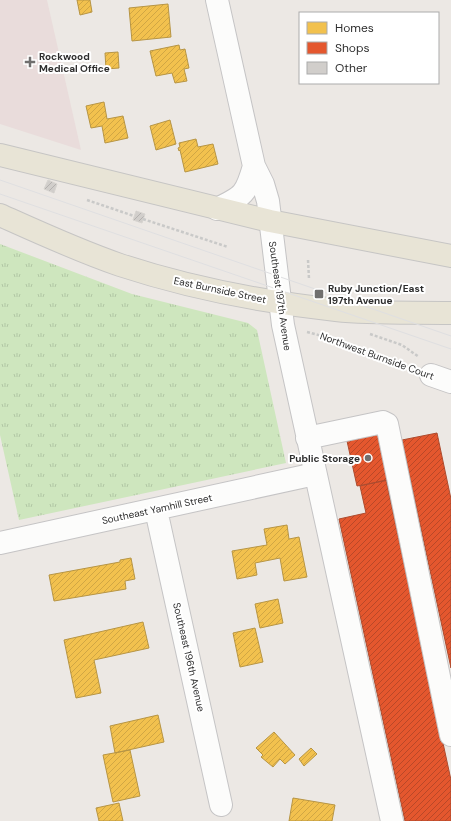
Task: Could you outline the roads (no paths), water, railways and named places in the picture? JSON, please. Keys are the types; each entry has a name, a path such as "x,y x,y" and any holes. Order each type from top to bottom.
{"main road":[{"path":"0,155 270,221 451,256"},
{"name":"East Burnside Street","path":"0,216 75,248 121,265 217,291 280,303 338,310 451,313"}],"street":[{"name":"Southeast 197th Avenue","path":"216,0 254,166 263,184 270,221 283,325 392,821"},
{"path":"217,209 242,195 248,185 254,166"},
{"path":"307,438 384,422 387,424 451,735"},
{"name":"Southeast Yamhill Street","path":"0,543 315,474"},
{"name":"Southeast 196th Avenue","path":"156,510 222,805"}],"tram line":[{"path":"0,180 451,336"},
{"path":"0,194 451,349"}],"place":[{"name":"Rockwood Medical Office","path":"30,62"},
{"name":"Ruby Junction/East 197th Avenue","path":"319,294"},
{"name":"Public Storage","path":"368,458"}]}
